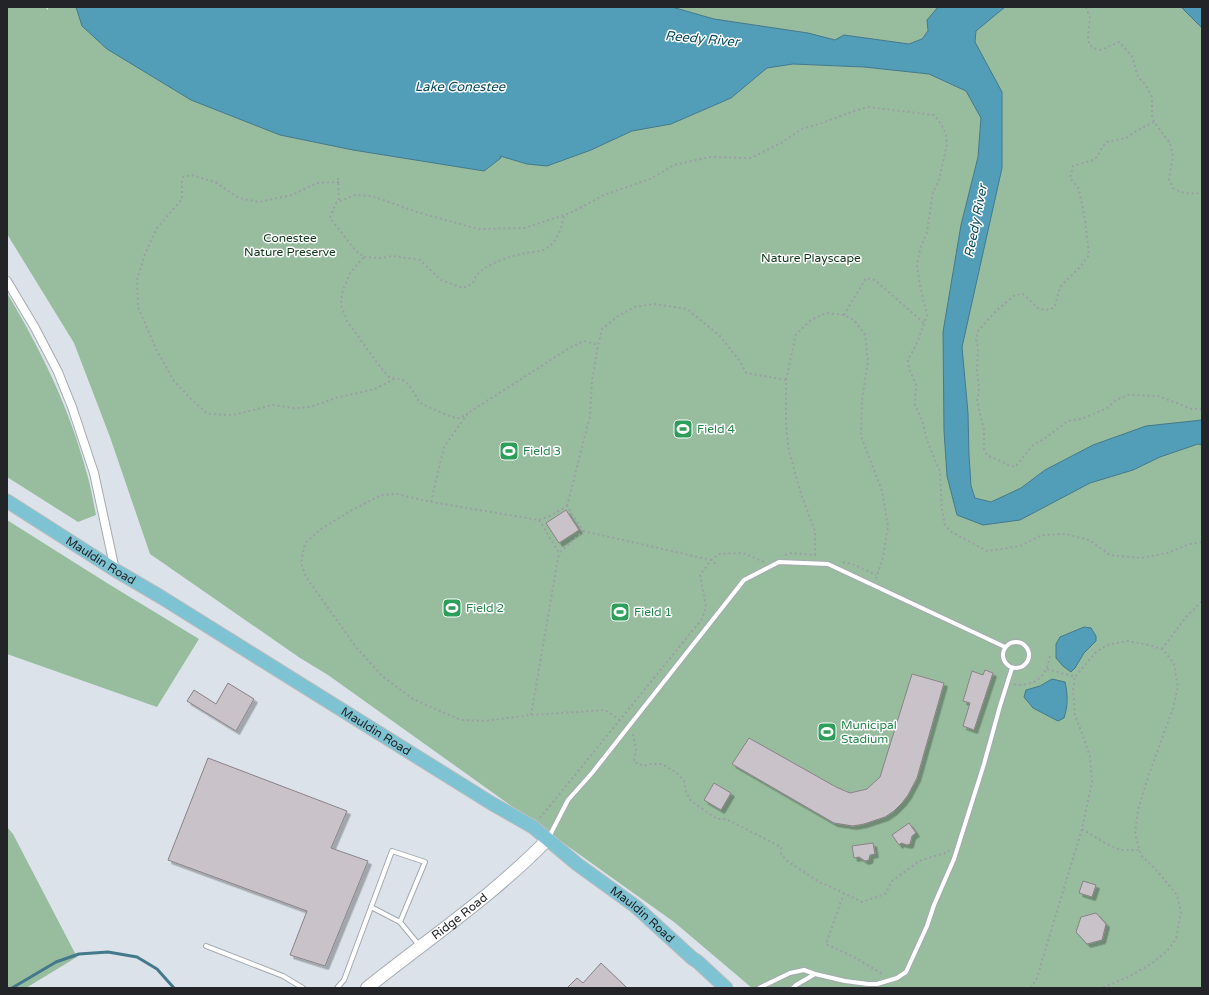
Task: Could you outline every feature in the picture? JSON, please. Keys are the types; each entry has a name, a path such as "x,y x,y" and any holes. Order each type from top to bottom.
{"main road":[{"name":"Mauldin Road","path":"7,501 115,570 168,601 491,803 533,827 577,864 635,906 726,988"}],"street":[{"path":"7,281 35,328 58,372 72,407 94,473 115,570"},
{"name":"Ridge Road","path":"366,988 472,906 526,861 548,839"}],"lane":[{"path":"548,839 568,800 592,773 744,580 779,562 828,564 1006,647"},
{"path":"1018,642 1025,645 1029,651 1030,658 1026,664 1020,668 1012,668 1007,665 1004,659 1003,653 1006,647 1011,643 1018,642"},
{"path":"759,988 790,973 804,970 815,974 868,984 877,984 892,980 906,972 927,926 954,859 1012,668"},
{"path":"337,988 344,980 392,851 425,862 400,922"},
{"path":"371,907 400,922 420,946"},
{"path":"206,946 283,976 303,988"},
{"path":"793,988 796,984 815,974"}],"path":[{"path":"1087,8 1090,18 1088,36 1089,44 1093,48 1101,50 1119,42 1132,56 1138,77 1145,84 1152,97 1152,116 1154,122 1170,143 1174,156 1169,179 1173,188 1181,193 1202,193"},
{"path":"564,215 562,228 556,239 545,250 524,253 495,263 477,275 472,284 463,288 441,280 420,260 394,256 380,258 364,257 356,250 330,218 336,203 356,194 372,196 417,212 478,229 525,228 564,215 604,195 650,179 674,165 710,157 751,158 782,143 802,129 868,107 934,115 942,124 946,134 947,144 939,180 934,192 927,232 920,249 917,265 927,315 917,343 908,360 909,369 916,384 915,405 922,420 927,440 940,472 942,510 945,525 950,531 987,551 1020,546 1042,536 1066,534 1089,540 1110,555 1141,558 1167,553 1190,544 1202,542"},
{"path":"1154,122 1126,138 1107,142 1103,146 1097,158 1073,166 1070,178 1079,190 1085,220 1089,255 1079,268 1060,287 1055,306 1050,310 1039,309 1023,294 1015,295 997,310 978,331 976,340 978,347 976,370 980,389 977,401 984,430 984,449 987,455 1015,467 1033,445 1044,439 1068,421 1081,419 1102,411 1116,400 1128,395 1158,396 1192,409 1202,409"},
{"path":"338,182 316,183 292,195 259,202 239,198 215,182 190,175 183,177 182,199 157,228 145,254 137,280 138,307 156,349 174,381 208,414 233,415 273,406 294,408 310,407 334,398 375,389 396,378"},
{"path":"338,178 339,202"},
{"path":"364,257 350,273 342,293 341,305 347,321 389,377 403,380 409,385 420,403 453,418 459,419 571,347 584,341 598,345"},
{"path":"844,315 866,278 875,280 925,324"},
{"path":"786,380 746,373 739,360 719,335 687,309 655,304 635,307 618,316 602,329 592,381 590,416 567,506 550,516 539,520 431,502 397,494 380,495 321,529 304,543 301,562 306,577 356,648 382,676 413,699 460,720 484,721 531,715 605,710 633,730 636,748 634,762 644,766 651,764 662,764 677,773 684,781 686,792 691,801 702,809 717,819 726,819 781,847 781,854 786,860 819,882 862,902 884,894 892,881 919,861 948,852 951,846"},
{"path":"778,557 792,552 815,555 814,531 801,494 789,451 786,425 786,380 796,334 811,320 826,313 844,315 854,320 865,335 868,361 862,400 861,436 882,491 888,526 882,557 874,586"},
{"path":"431,502 444,447 468,413"},
{"path":"567,506 583,531 711,560 718,566"},
{"path":"539,520 559,553"},
{"path":"531,715 559,553 583,531"},
{"path":"533,827 702,619 706,607 700,575 711,560 719,554 743,553 764,562"},
{"path":"1162,649 1186,617 1202,602"},
{"path":"1031,988 1037,978 1082,829 1092,782 1090,757 1075,715 1073,690 1075,677 1096,652 1107,645 1127,641 1162,649 1174,664 1178,687 1173,708 1148,777 1138,810 1135,834 1141,854 1177,895 1181,912 1176,939 1167,951 1152,964 1102,988"},
{"path":"1008,681 1017,686 1030,684 1041,678 1047,669 1050,655"},
{"path":"1047,669 1075,677"},
{"path":"1082,829 1120,850 1140,850"},
{"path":"844,893 826,944 854,957 892,980"}],"green space":[{"path":"7,7 45,7 48,10 48,7 1202,7 1202,988 752,988 674,922 328,675 300,658 150,554 110,437 74,343 7,234"},
{"path":"7,293 43,358 63,403 80,450 90,484 96,515 78,522 7,477"},
{"path":"7,520 199,639 157,707 7,654"},
{"path":"7,827 13,834 77,957 26,988 7,988"}],"water":[{"name":"Lake Conestee","path":"76,7 672,7 714,19 808,33 835,40 844,35 909,44 922,39 928,31 927,20 938,7 1005,7 976,31 975,42 1002,92 1002,168 962,347 968,413 971,486 975,498 991,502 1021,488 1045,470 1093,445 1146,426 1202,420 1202,445 1198,444 1160,457 1133,470 1090,483 1020,520 983,525 957,515 947,476 944,431 943,332 961,225 978,157 981,118 966,91 929,74 864,67 793,64 767,68 731,98 671,124 632,131 591,150 547,166 527,164 500,156 501,158 484,171 353,150 280,135 191,100 107,49 82,26"},
{"path":"1181,7 1202,7 1202,28"},
{"path":"1084,627 1091,628 1096,636 1096,641 1084,653 1071,672 1056,658 1056,644 1060,637"},
{"path":"1052,679 1065,682 1067,691 1067,705 1064,718 1058,721 1033,708 1024,697 1026,690 1040,686"}],"building":[{"path":"566,510 579,530 559,543 546,523"},
{"path":"985,670 993,673 974,730 963,726 970,703 963,701 972,671 983,675"},
{"path":"912,674 944,683 917,778 902,803 885,817 853,826 834,823 732,764 749,738 836,787 850,793 867,789 880,777"},
{"path":"228,683 254,699 236,731 187,701 194,690 216,704"},
{"path":"208,758 347,811 331,848 368,861 325,966 290,955 307,911 168,860"},
{"path":"714,783 731,793 721,810 704,800"},
{"path":"909,823 916,833 912,836 910,844 907,845 901,843 899,845 892,835"},
{"path":"873,843 875,854 870,855 869,860 865,861 859,857 854,858 852,846"},
{"path":"1083,881 1096,885 1092,897 1079,893"},
{"path":"1096,913 1106,924 1102,940 1087,944 1076,932 1081,917"},
{"path":"601,963 627,988 567,988 577,978 583,983"}],"waterway":[{"path":"12,988 56,962 79,954 108,952 137,957 157,969 174,988"}],"place":[{"name":"Field 4","path":"683,429"},
{"name":"Field 3","path":"509,451"},
{"name":"Field 2","path":"452,608"},
{"name":"Field 1","path":"620,612"},
{"name":"Municipal Stadium","path":"827,732"}],"water label":[{"name":"Reedy River","path":"702,39"},
{"name":"Reedy River","path":"976,221"}],"park label":[{"name":"Conestee Nature Preserve","path":"290,245"},
{"name":"Nature Playscape","path":"811,258"}]}
